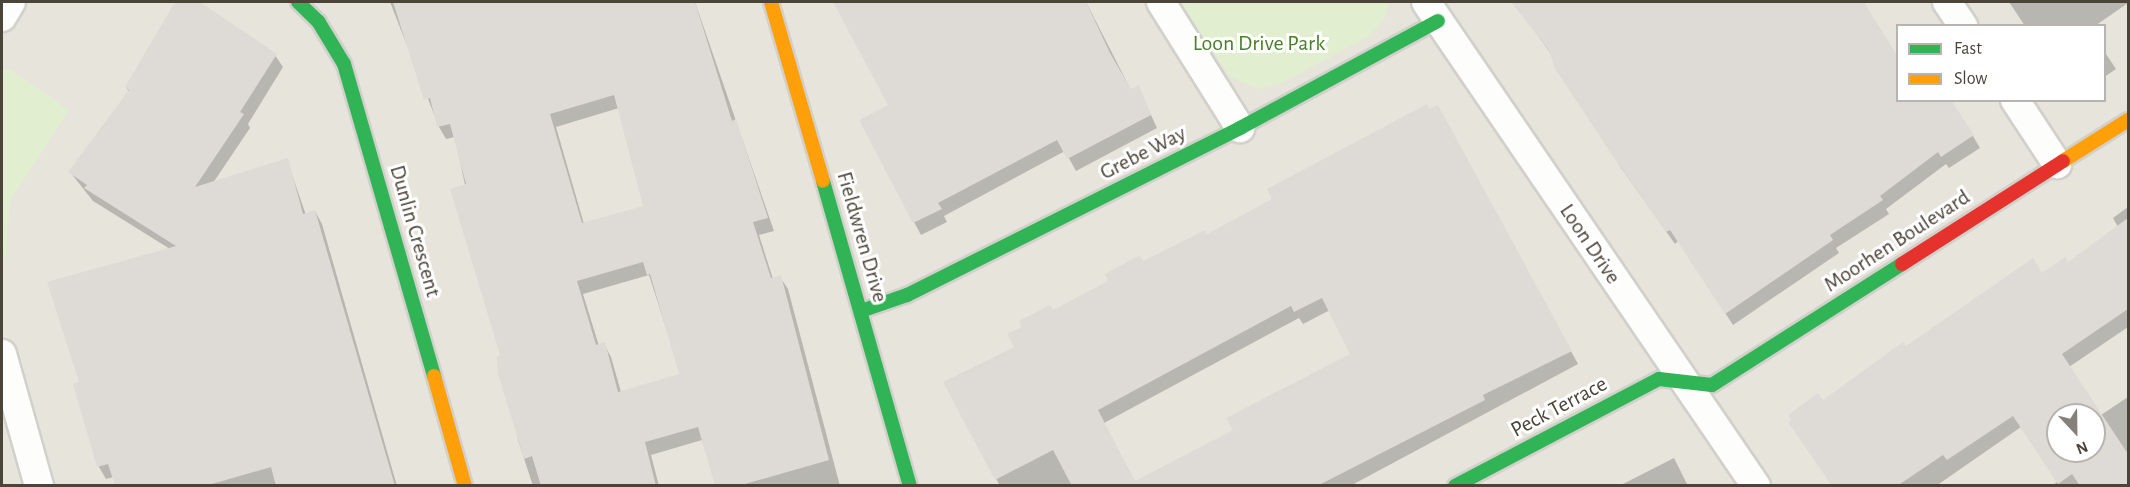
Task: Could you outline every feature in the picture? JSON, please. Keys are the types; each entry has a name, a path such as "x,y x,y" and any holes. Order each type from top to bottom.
{"street":[{"path":"2,17 11,2"},
{"name":"Dunlin Crescent","path":"298,2 318,21 344,64 465,486"},
{"name":"Fieldwren Drive","path":"771,2 910,486"},
{"path":"1161,2 1240,128"},
{"path":"1947,2 1963,24"},
{"name":"Grebe Way","path":"861,311 907,296 1240,128 1432,11"},
{"name":"Loon Drive","path":"1432,11 1756,486"},
{"path":"2015,102 2057,164"},
{"name":"Moorhen Boulevard","path":"1685,381 1712,385 2128,120"},
{"path":"2,354 39,486"},
{"name":"Peck Terrace","path":"1455,486 1659,379 1685,381"}],"shaded area":[{"path":"2,2 2128,2 2128,485 2,485"}],"green space":[{"name":"Loon Drive Park","path":"1180,2 1389,2 1384,20 1368,37 1282,83 1258,89 1230,77"},
{"path":"9,69 69,110 10,201 6,256 2,260 2,70"}],"building":[{"path":"175,2 200,2 277,54 240,112 244,114 195,187 288,158 303,214 315,210 395,486 276,486 271,467 205,486 115,486 108,464 97,467 73,384 79,382 47,282 176,246 84,188 87,185 68,172 129,90 125,87"},
{"path":"393,2 695,2 732,121 736,119 768,218 753,222 771,278 781,275 829,460 738,486 715,486 698,427 645,442 656,486 541,486 532,456 524,459 498,374 497,356 500,355 450,189 466,184 450,124 437,127 430,98 424,100","holes":["614,95 643,206 582,223 550,114","643,262 647,275 650,274 679,374 618,392 605,342 596,345 577,281"]},
{"path":"833,2 1086,2 1110,53 1131,89 1139,85 1151,115 1067,159 1057,140 938,203 942,209 913,223 859,120 888,105"},
{"path":"1511,2 1864,2 1896,54 1896,102 1952,102 1974,135 1941,157 1938,152 1880,196 1883,200 1830,235 1833,240 1725,314 1670,230 1666,232 1612,155 1556,70 1548,49"},
{"path":"1427,104 1429,109 1438,105 1572,351 1483,395 1485,400 1317,486 1072,486 1053,450 995,480 943,382 1014,347 1007,334 1022,327 1019,321 1050,305 1053,310 1108,281 1105,274 1140,255 1143,261 1205,230 1207,234 1272,199 1267,189","holes":["1322,298 1350,354 1226,418 1233,430 1135,481 1098,410 1291,306 1294,312"]},
{"path":"2128,218 2128,309 2062,354 2094,403 2046,403 2046,463 2106,463 2106,421 2128,454 2128,486 2080,486 2072,474 2058,484 2013,416 1947,460 1943,455 1897,486 1832,486 1788,422 1791,420 1788,415 1818,393 1823,400 1903,342 1906,346 2033,258 2042,273 2065,257 2068,262"}],"traffic: fast":[{"path":"298,2 318,21 344,64 434,376"},
{"path":"861,311 907,295 1240,128 1438,21"},
{"path":"823,181 910,486"},
{"path":"1455,486 1659,379 1712,385 1902,264"}],"traffic: slow":[{"path":"771,2 823,181"},
{"path":"2063,161 2128,120"},
{"path":"434,376 465,486"}],"traffic: jam":[{"path":"1902,264 2063,161"}]}
